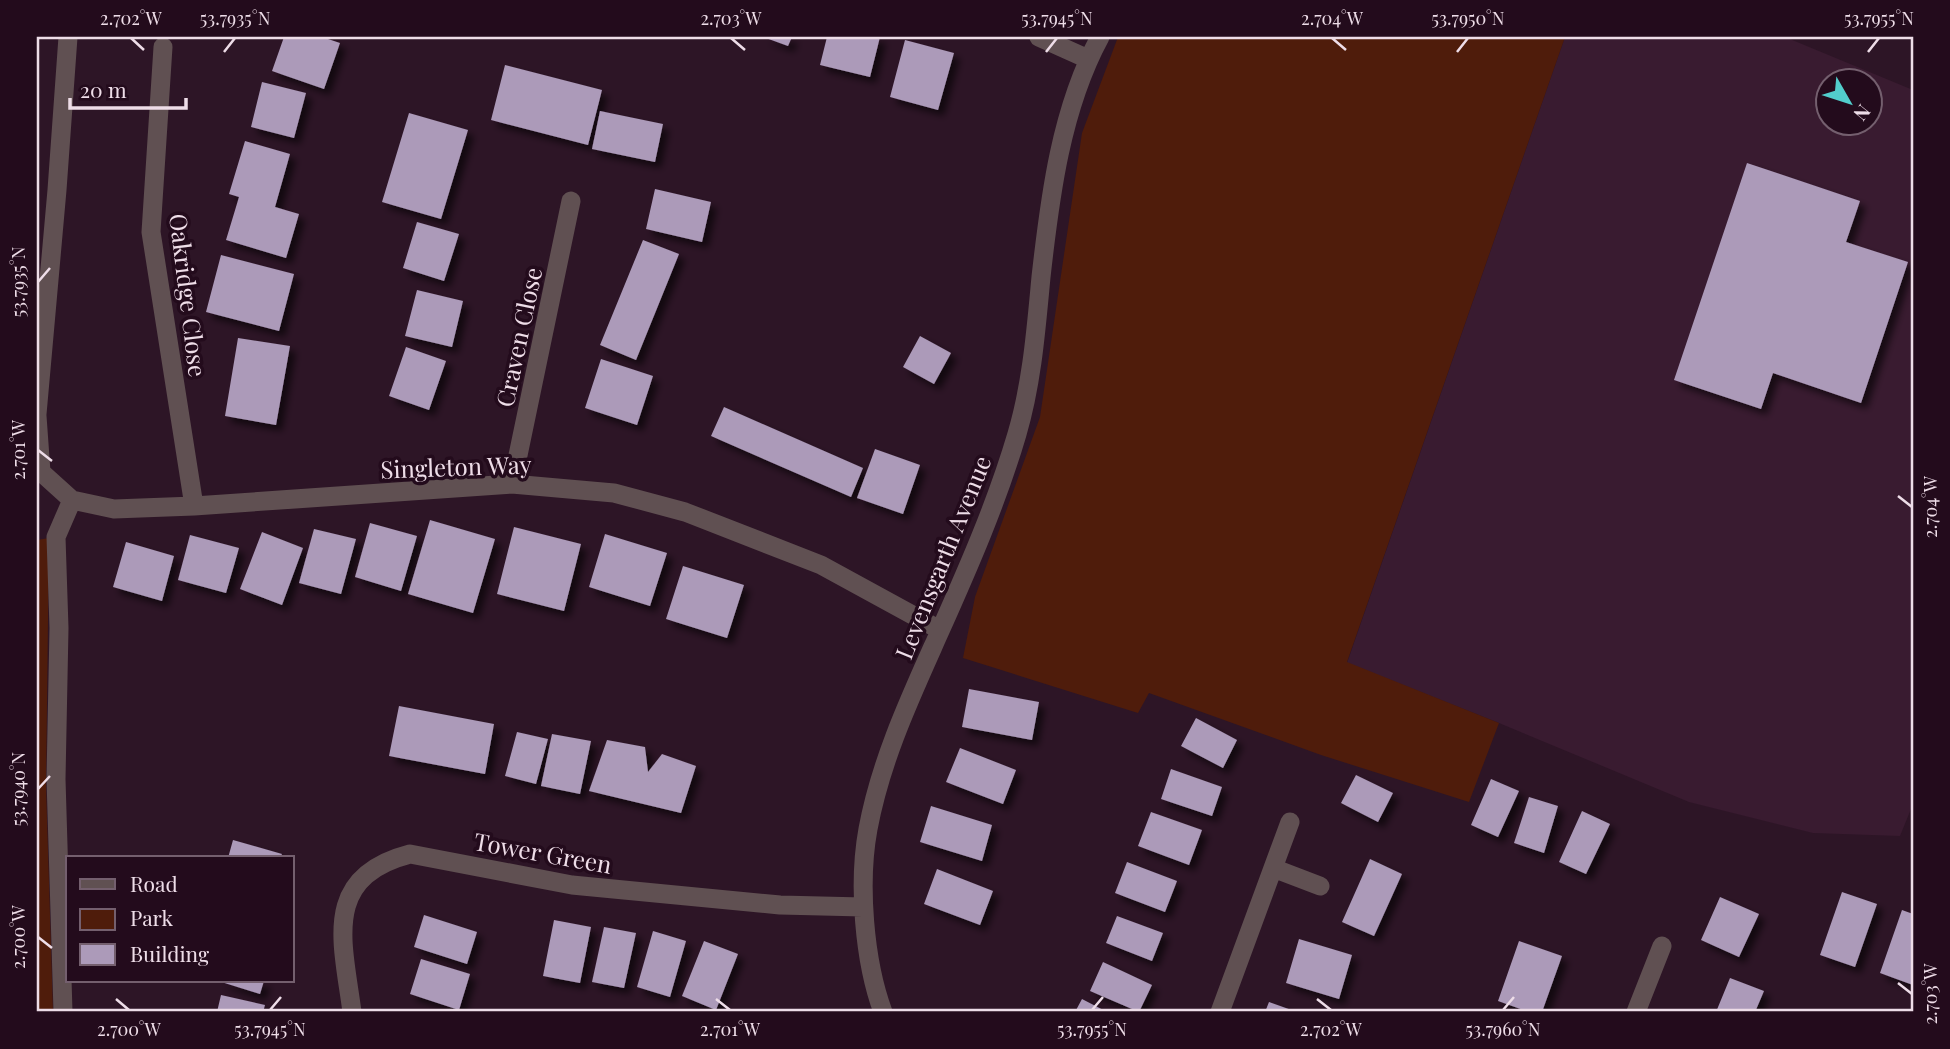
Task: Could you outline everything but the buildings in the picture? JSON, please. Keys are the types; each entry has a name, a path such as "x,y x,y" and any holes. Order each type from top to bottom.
{"street":[{"path":"62,1012 56,779 59,628 55,537 72,500 41,472 37,415 68,37"},
{"path":"1039,37 1088,59"},
{"name":"Levensgarth Avenue","path":"883,1012 870,956 863,906 867,831 877,787 900,720 996,503 1018,431 1034,353 1050,205 1069,118 1088,59 1100,37"},
{"name":"Oakridge Close","path":"163,47 151,232 194,506"},
{"name":"Craven Close","path":"512,484 571,201"},
{"name":"Singleton Way","path":"72,500 114,509 512,484 614,493 685,512 821,565 940,631"},
{"path":"1220,1012 1290,822"},
{"name":"Tower Green","path":"352,1012 343,944 342,919 347,900 358,881 373,867 391,858 410,854 572,885 780,905 863,906"},
{"path":"1273,868 1320,886"},
{"path":"1636,1012 1662,946"}],"shaded area":[{"path":"1565,37 1785,37 1855,66 1814,66 1814,136 1884,136 1884,78 1913,90 1913,804 1900,836 1813,833 1689,802 1347,663"}],"green space":[{"path":"1118,37 1565,37 1347,662 1499,723 1469,802 1321,755 1149,693 1138,713 963,658 975,597 1040,417 1082,133"},
{"path":"49,538 46,787 53,1012 37,1012 37,540"}]}
